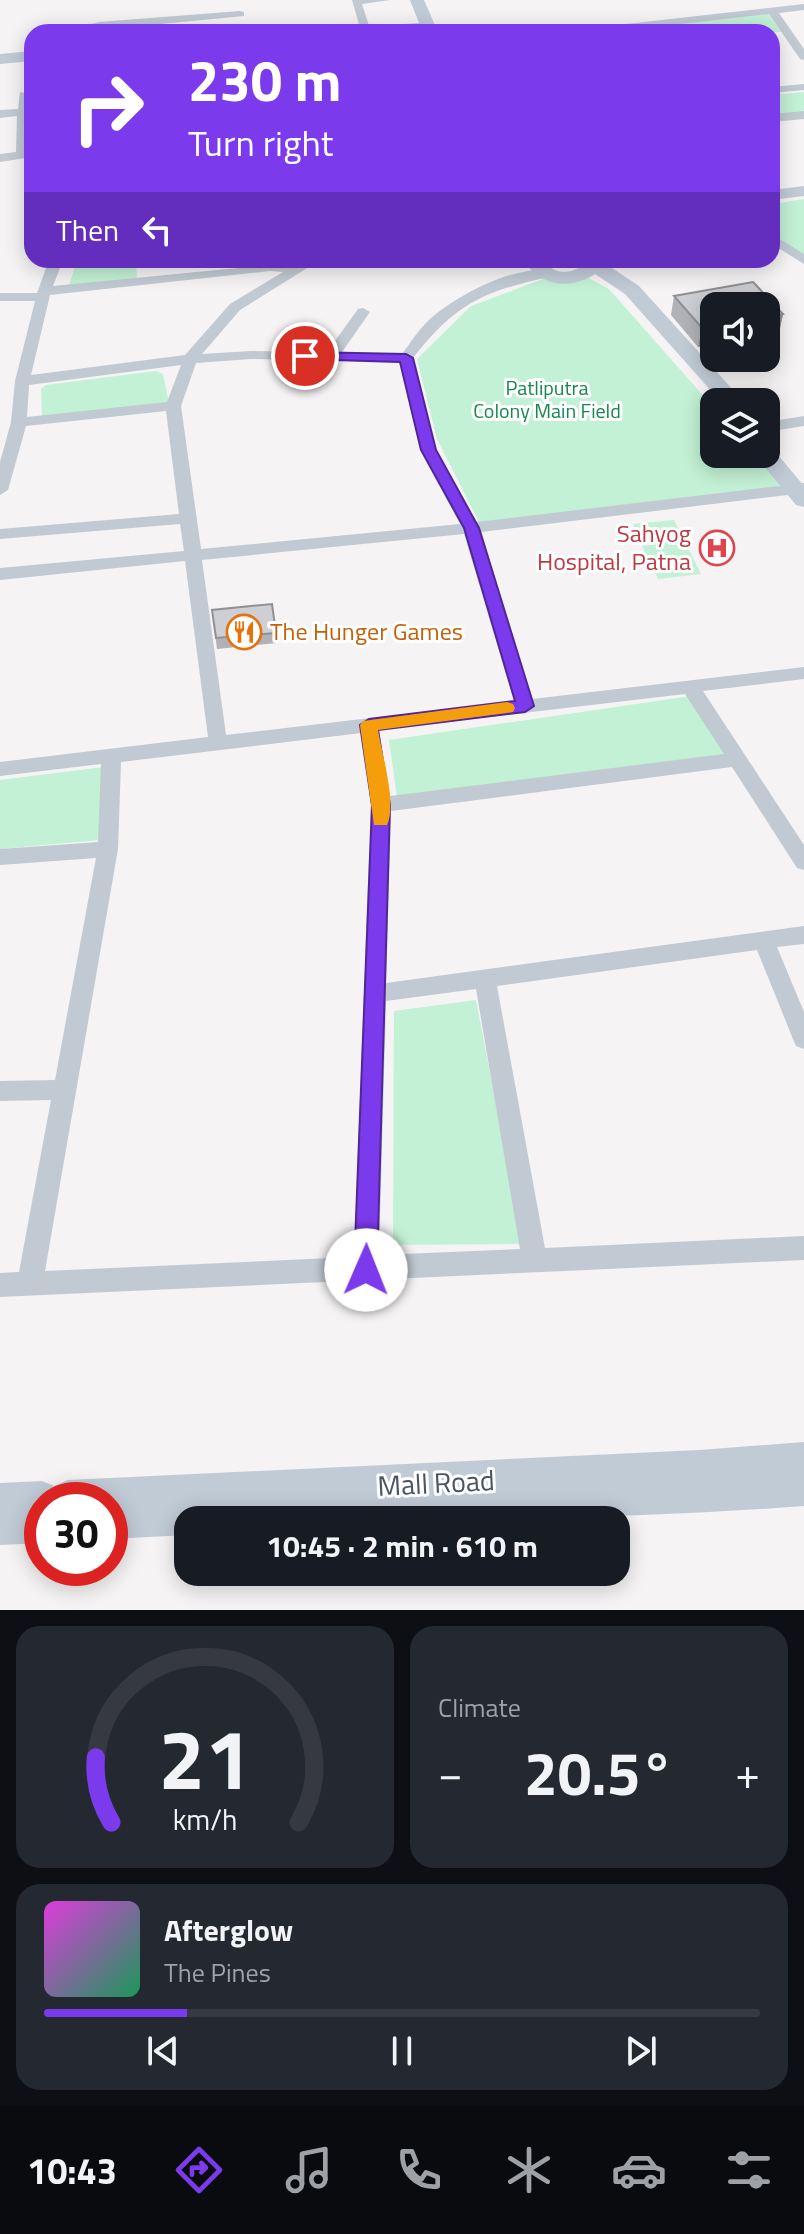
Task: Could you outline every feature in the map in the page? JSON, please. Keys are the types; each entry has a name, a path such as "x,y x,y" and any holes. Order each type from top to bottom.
{"street":[{"path":"364,24 356,1 385,0"},
{"path":"417,0 427,24"},
{"path":"720,0 737,14"},
{"path":"653,24 804,7"},
{"path":"772,10 804,57"},
{"path":"112,24 240,14"},
{"path":"780,35 788,34"},
{"path":"0,59 24,57"},
{"path":"780,89 804,87"},
{"path":"24,94 24,122"},
{"path":"0,114 23,112"},
{"path":"780,117 804,115"},
{"path":"0,158 24,154"},
{"path":"780,194 804,191"},
{"path":"780,202 804,199"},
{"path":"780,244 804,260"},
{"path":"0,490 19,422 22,381 53,268"},
{"path":"143,268 145,281"},
{"path":"0,297 241,268"},
{"path":"293,268 299,269"},
{"path":"406,358 433,324 466,300 539,268"},
{"path":"544,268 573,278 584,268"},
{"path":"593,268 719,388"},
{"path":"218,744 173,406 190,359 235,307 299,269"},
{"path":"331,357 363,312"},
{"path":"22,381 190,359 251,355 406,358"},
{"path":"686,356 710,388"},
{"path":"406,358 428,450 471,528 525,706"},
{"path":"19,422 173,406"},
{"path":"780,425 804,421"},
{"path":"780,459 802,490"},
{"path":"779,468 802,490"},
{"path":"0,574 194,558 802,490"},
{"path":"0,534 189,518"},
{"path":"0,769 804,673"},
{"path":"690,686 804,862"},
{"path":"366,1270 381,805 369,725"},
{"path":"30,1284 108,849 111,757"},
{"path":"381,805 738,759"},
{"path":"0,857 108,849"},
{"path":"373,994 804,935"},
{"path":"764,942 804,1039"},
{"path":"485,978 535,1262"},
{"path":"0,1091 65,1090"},
{"path":"0,1285 804,1248"},
{"path":"700,1482 804,1462"},
{"path":"136,1511 700,1482 804,1486"},
{"path":"0,1503 24,1502"},
{"path":"0,1525 24,1524"}],"green space":[{"path":"768,13 776,24 674,24"},
{"path":"804,92 804,112 780,115 780,94"},
{"path":"804,199 804,256 780,239 780,203"},
{"path":"75,268 136,268 137,278 69,286"},
{"name":"Patliputra Colony Main Field","path":"581,274 609,289 700,392 700,468 766,468 782,486 479,522 437,439 417,359 471,306 543,279"},
{"path":"156,371 163,374 169,403 42,417 41,389 46,385"},
{"path":"674,520 701,574 658,579 642,546 676,541 643,545 633,524"},
{"path":"691,696 730,756 397,797 389,740"},
{"path":"104,767 100,840 0,849 0,780"},
{"path":"476,1000 523,1244 393,1245 394,1011"}],"building":[{"path":"753,282 762,292 700,292 700,326 674,296"},
{"name":"The Hunger Games","path":"272,604 276,633 216,638 212,610"}],"slow traffic":[{"path":"381,820 369,725 507,708"}],"place":[{"name":"Sahyog Hospital, Patna","path":"717,548"},
{"name":"The Hunger Games","path":"244,632"}],"route":[{"path":"305,356 406,358 428,450 471,528 525,706 369,725 381,805 366,1270"}]}
